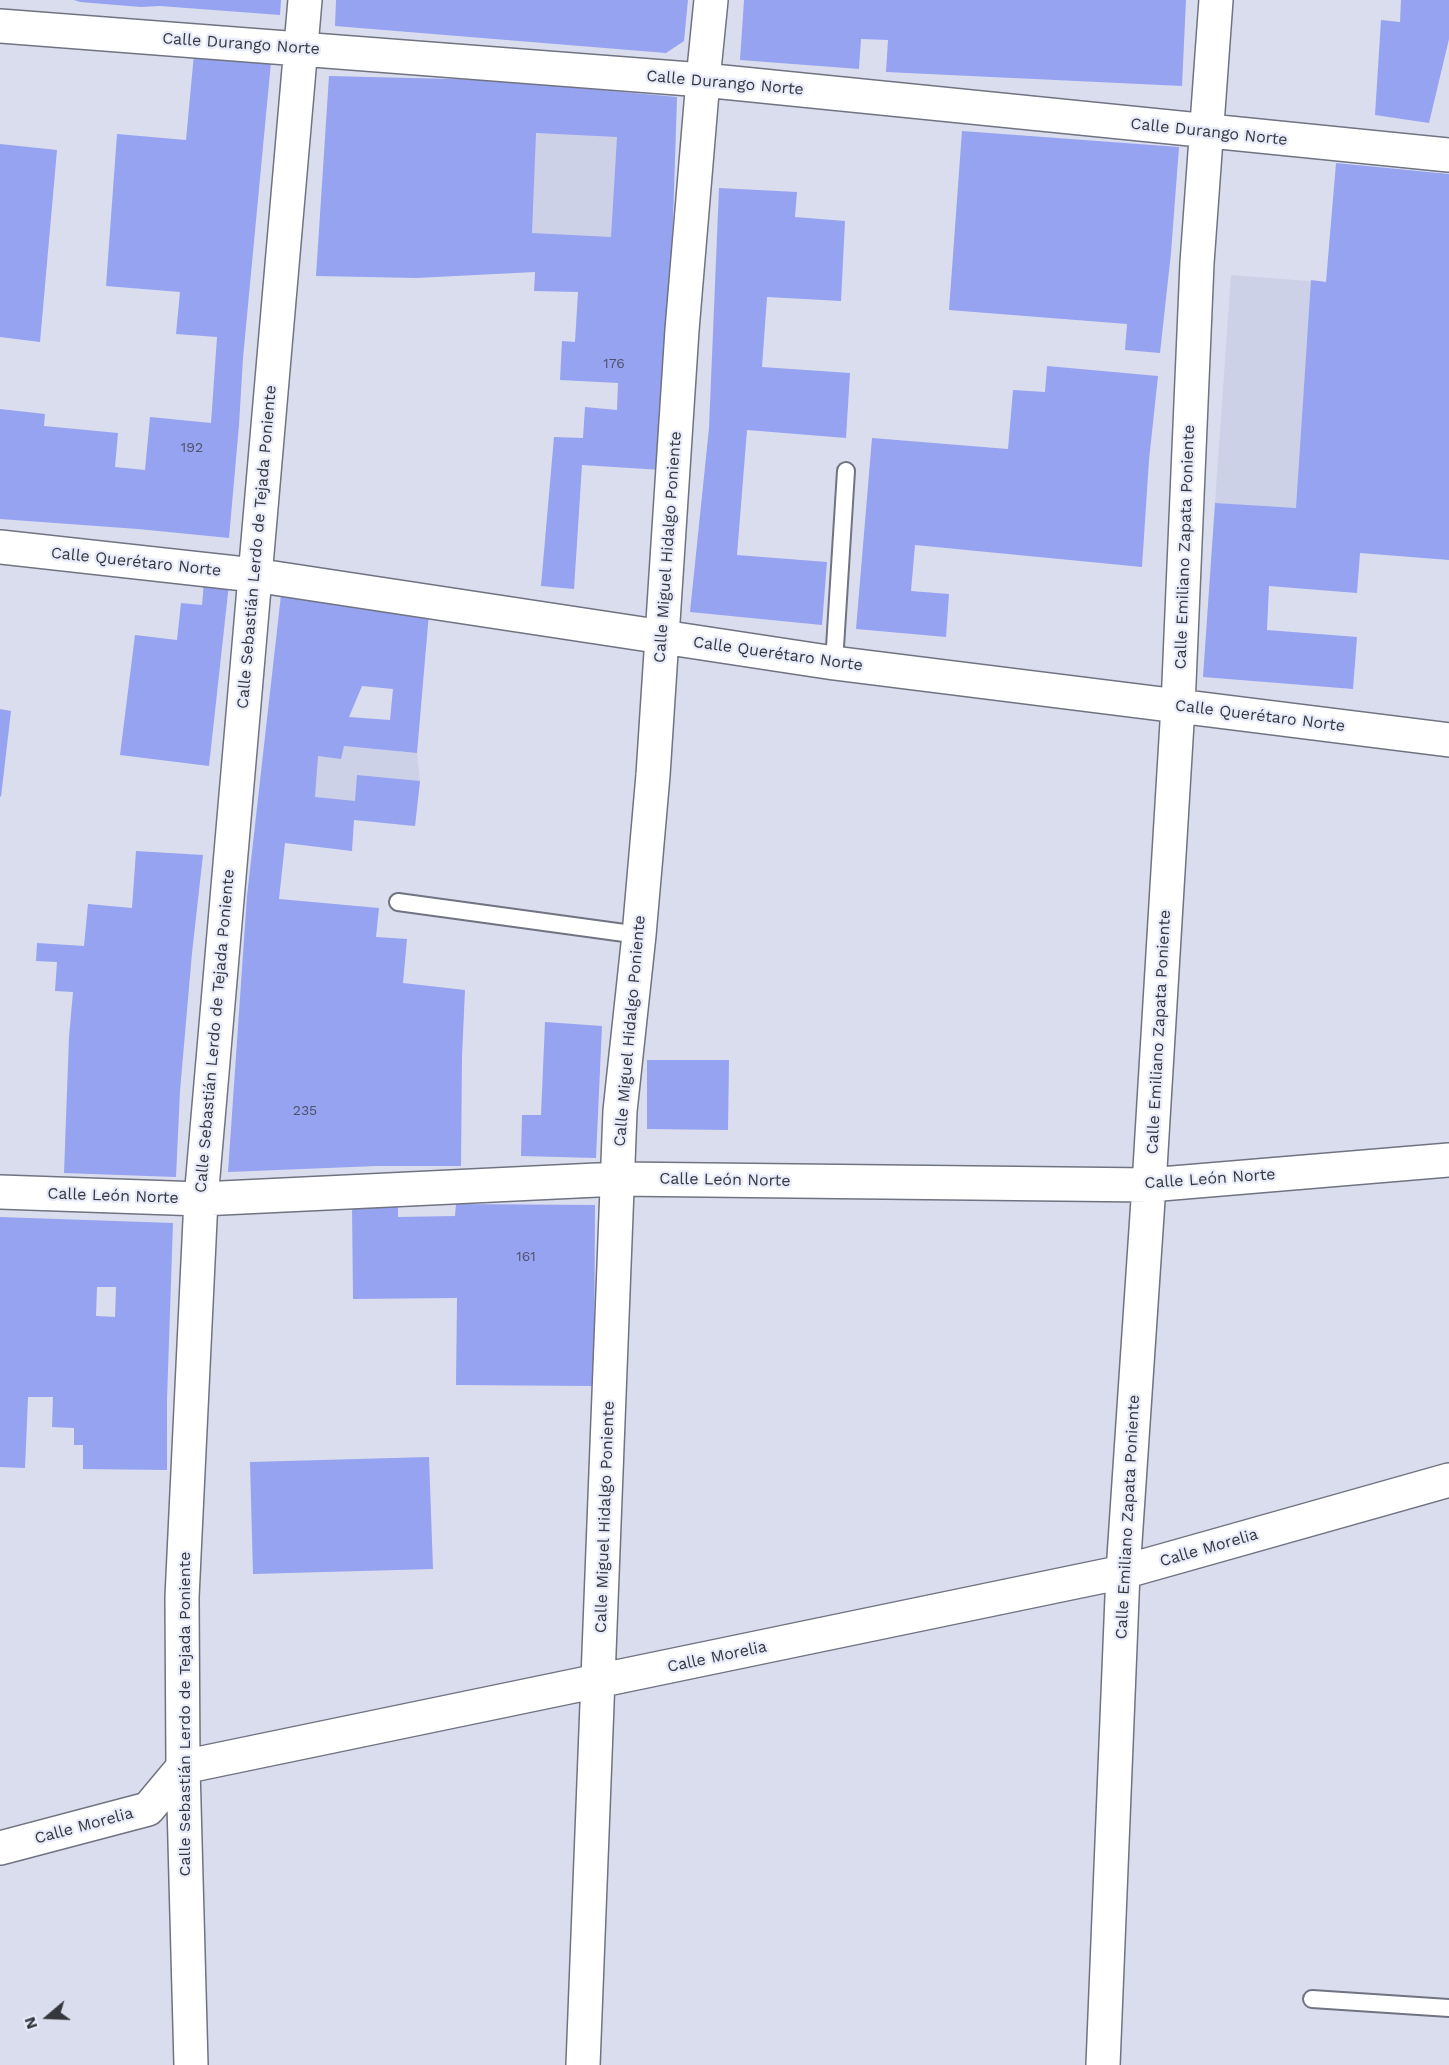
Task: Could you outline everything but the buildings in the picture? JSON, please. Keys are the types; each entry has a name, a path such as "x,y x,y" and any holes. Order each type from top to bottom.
{"street":[{"name":"Calle Sebastián Lerdo de Tejada Poniente","path":"191,2065 183,1767 182,1597 201,1199 305,0"},
{"name":"Calle Miguel Hidalgo Poniente","path":"583,2065 620,1111 639,934 662,637 682,330 711,0"},
{"name":"Calle Emiliano Zapata Poniente","path":"1102,2065 1123,1572 1178,706 1197,263 1216,0"},
{"name":"Calle Durango Norte","path":"0,26 703,80 1449,155"},
{"name":"Calle Querétaro Norte","path":"0,547 254,575 834,663 1449,740"},
{"name":"Calle León Norte","path":"0,1192 201,1199 618,1179 1149,1185 1449,1160"},
{"name":"Calle Morelia","path":"0,1848 148,1809 183,1767 1123,1572 1449,1480"}],"lane":[{"path":"834,663 846,471"},
{"path":"398,902 639,934"},
{"path":"1312,1999 1449,2008"}],"shaded area":[{"path":"492,80 677,97 671,277 535,272"},
{"path":"1231,275 1449,292 1449,522 1215,503"},
{"path":"266,739 417,753 420,781 415,826 258,809"}]}
